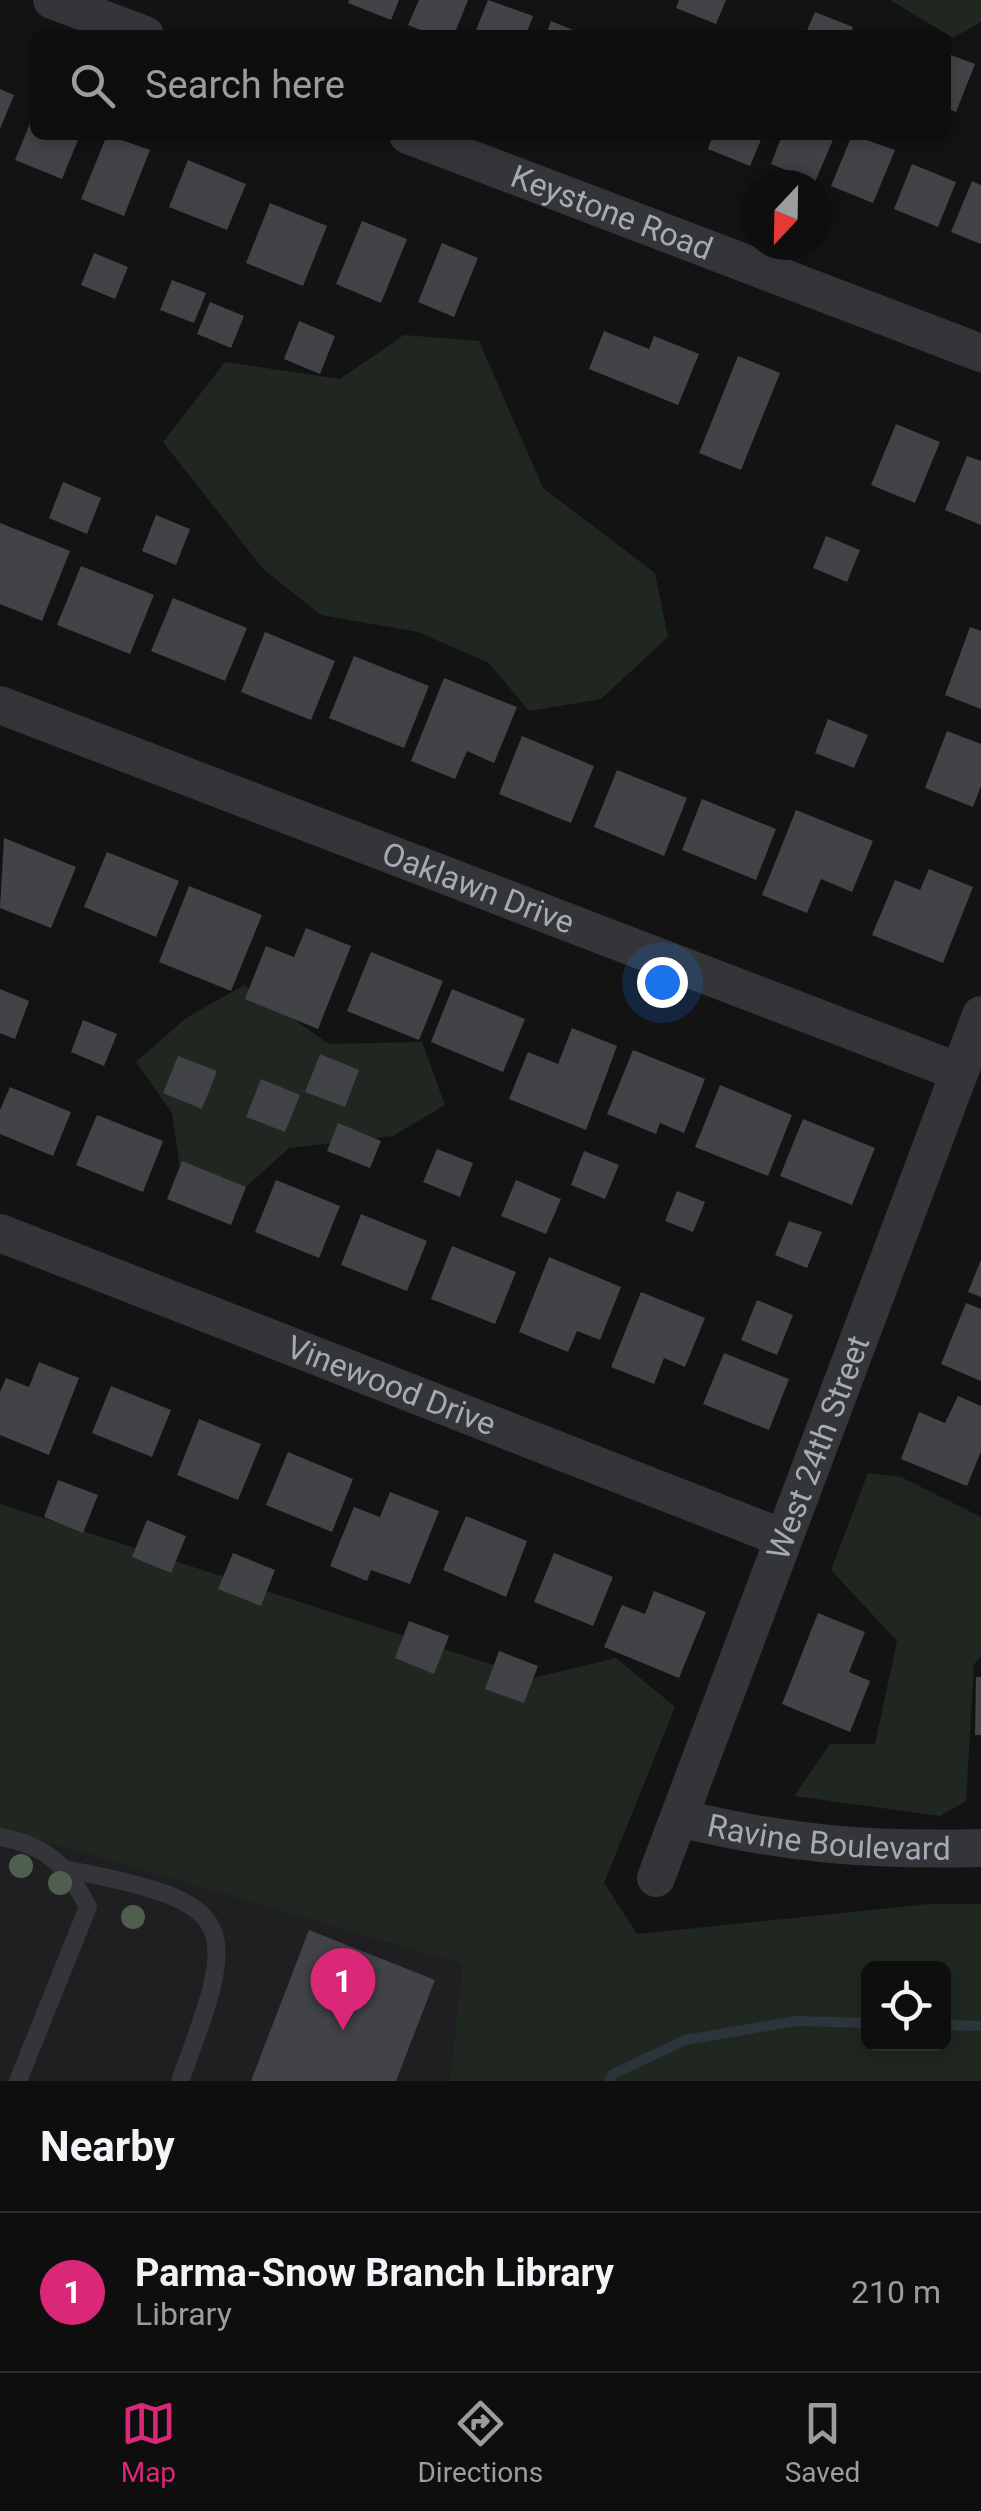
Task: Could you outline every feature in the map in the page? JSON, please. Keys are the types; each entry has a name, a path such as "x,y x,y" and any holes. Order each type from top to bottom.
{"street":[{"path":"52,0 131,30"},
{"name":"Keystone Road","path":"421,140 981,352"},
{"name":"Oaklawn Drive","path":"0,705 959,1072"},
{"name":"West 24th Street","path":"656,1878 981,1015"},
{"name":"Vinewood Drive","path":"0,1233 783,1538"},
{"name":"Ravine Boulevard","path":"678,1818 754,1836 876,1851 981,1848"}],"lane":[{"path":"1,1840 36,1848 69,1870 132,1882 182,1900 215,1927 219,1948 210,2002 180,2081"},
{"path":"18,2081 88,1907 69,1870"}],"shaded area":[{"path":"890,0 981,0 981,22 953,38 951,30 940,30"},
{"path":"404,335 479,341 543,488 655,573 668,637 601,699 529,711 489,663 418,632 321,615 263,569 163,442 225,362 340,379"},
{"path":"244,985 329,1044 422,1042 445,1105 393,1136 289,1148 234,1198 181,1176 172,1113 136,1062 186,1018"},
{"path":"868,1473 901,1477 981,1517 981,1657 974,1664 966,1801 940,1816 794,1796 830,1744 875,1744 897,1641 831,1570"},
{"path":"0,1504 533,1678 616,1658 675,1707 604,1883 637,1934 929,1904 981,1904 981,2081 450,2081 462,1964 0,1828"},
{"path":"0,1792 462,1964 450,2081 0,2081"}],"building":[{"path":"399,0 391,20 348,3"},
{"path":"419,0 468,0 456,30 420,30 408,25"},
{"path":"488,0 533,16 528,30 476,30"},
{"path":"679,0 726,0 716,24 676,8"},
{"path":"815,12 853,27 852,30 807,30"},
{"path":"551,21 573,30 548,30"},
{"path":"951,55 975,64 956,112 951,110"},
{"path":"0,89 14,95 0,129"},
{"path":"30,123 30,140 78,140 62,179 15,160"},
{"path":"105,140 121,140 150,150 124,216 81,199"},
{"path":"711,140 761,140 750,166 708,149"},
{"path":"780,140 833,140 820,170 786,170 771,164"},
{"path":"850,140 866,140 895,150 873,203 831,186"},
{"path":"188,160 246,184 227,230 169,207"},
{"path":"912,164 956,182 938,227 894,209"},
{"path":"972,181 981,185 981,244 951,232"},
{"path":"270,203 327,226 303,286 246,263"},
{"path":"362,221 407,239 381,303 336,284"},
{"path":"442,243 478,258 454,317 418,302"},
{"path":"94,253 128,267 115,299 81,285"},
{"path":"172,280 206,293 194,323 160,310"},
{"path":"210,302 244,316 231,348 197,334"},
{"path":"299,321 335,336 320,374 284,359"},
{"path":"604,331 649,349 654,336 699,354 678,405 589,369"},
{"path":"738,356 780,373 741,470 699,453"},
{"path":"896,424 940,442 915,503 871,485"},
{"path":"967,456 981,461 981,525 945,510"},
{"path":"63,482 101,498 87,534 49,518"},
{"path":"156,515 190,529 176,565 142,551"},
{"path":"0,523 70,551 42,621 0,604"},
{"path":"826,536 860,550 847,582 813,568"},
{"path":"81,566 154,595 130,654 57,625"},
{"path":"173,598 247,628 225,681 151,651"},
{"path":"970,627 981,631 981,709 945,695"},
{"path":"265,632 335,661 311,720 241,692"},
{"path":"354,656 429,686 404,748 329,718"},
{"path":"444,678 517,707 494,763 467,751 455,779 411,761"},
{"path":"828,719 868,735 854,768 815,753"},
{"path":"947,731 981,744 981,786 973,807 925,788"},
{"path":"522,736 594,766 571,823 499,794"},
{"path":"617,770 687,798 664,856 594,827"},
{"path":"702,799 776,829 756,880 682,850"},
{"path":"796,810 873,841 852,892 821,879 807,913 762,895"},
{"path":"4,838 76,867 51,928 0,908"},
{"path":"107,852 179,881 156,937 84,907"},
{"path":"929,869 973,887 943,963 872,935 895,880 920,890"},
{"path":"189,886 262,915 231,991 159,962"},
{"path":"306,928 351,946 318,1029 245,999 266,946 294,957"},
{"path":"371,952 443,981 419,1040 347,1011"},
{"path":"0,989 29,1001 15,1039 0,1033"},
{"path":"452,989 525,1019 503,1072 431,1042"},
{"path":"83,1020 117,1034 104,1066 71,1052"},
{"path":"572,1028 617,1046 586,1130 509,1099 528,1052 558,1064"},
{"path":"633,1050 705,1079 684,1133 660,1123 656,1134 607,1114"},
{"path":"320,1054 359,1070 345,1107 305,1092"},
{"path":"178,1056 217,1071 202,1109 163,1093"},
{"path":"261,1079 300,1095 285,1132 246,1117"},
{"path":"720,1085 792,1115 768,1176 695,1147"},
{"path":"10,1087 71,1112 53,1156 0,1134 0,1110"},
{"path":"97,1115 163,1141 143,1192 76,1165"},
{"path":"803,1119 875,1148 852,1205 780,1176"},
{"path":"338,1123 381,1141 370,1168 327,1151"},
{"path":"437,1149 473,1163 460,1197 423,1182"},
{"path":"584,1151 619,1165 605,1199 571,1185"},
{"path":"182,1161 246,1187 231,1225 167,1199"},
{"path":"276,1180 340,1206 319,1258 255,1232"},
{"path":"516,1180 561,1199 546,1234 501,1216"},
{"path":"677,1191 705,1202 693,1232 665,1221"},
{"path":"361,1214 427,1241 407,1291 341,1265"},
{"path":"789,1221 822,1232 807,1268 775,1255"},
{"path":"452,1246 516,1272 495,1324 431,1299"},
{"path":"549,1257 621,1287 600,1340 577,1331 568,1352 519,1332"},
{"path":"981,1260 981,1297 968,1292"},
{"path":"641,1292 705,1318 685,1367 664,1358 654,1384 611,1367"},
{"path":"757,1300 793,1315 777,1355 741,1340"},
{"path":"966,1303 981,1309 981,1381 941,1364"},
{"path":"724,1353 789,1379 769,1430 703,1404"},
{"path":"39,1362 79,1378 49,1455 0,1435 0,1392 6,1378 29,1387"},
{"path":"111,1386 171,1410 152,1457 92,1433"},
{"path":"958,1396 981,1406 981,1451 967,1486 901,1459 919,1412 945,1423"},
{"path":"199,1419 261,1444 238,1500 177,1475"},
{"path":"288,1452 353,1479 332,1532 266,1505"},
{"path":"58,1480 98,1495 83,1533 44,1517"},
{"path":"390,1492 439,1511 410,1584 371,1570 367,1581 330,1566 354,1507 380,1517"},
{"path":"466,1516 527,1541 506,1597 443,1570"},
{"path":"147,1520 186,1536 171,1573 132,1557"},
{"path":"233,1553 275,1570 261,1606 218,1589"},
{"path":"554,1553 613,1577 593,1626 534,1602"},
{"path":"654,1591 706,1612 679,1678 604,1647 622,1605 645,1614"},
{"path":"818,1613 865,1632 849,1672 870,1681 850,1732 782,1704"},
{"path":"409,1621 449,1636 434,1674 395,1658"},
{"path":"499,1651 538,1666 524,1703 485,1689"},
{"path":"976,1677 981,1677 981,1735 975,1735"},
{"path":"309,1930 435,1980 396,2081 251,2081"}],"waterway":[{"path":"609,2081 613,2074 685,2040 796,2021 861,2023"},
{"path":"951,2025 981,2026"}],"place":[{"name":"Parma-Snow Branch Library","path":"343,2030"}]}
